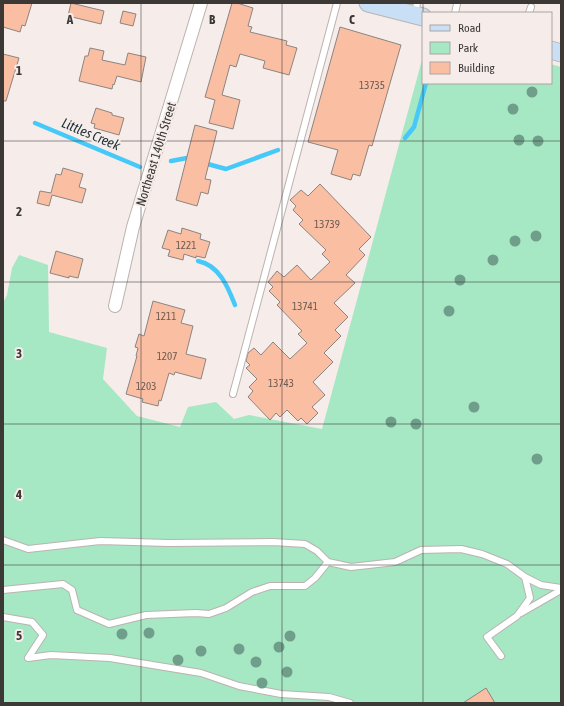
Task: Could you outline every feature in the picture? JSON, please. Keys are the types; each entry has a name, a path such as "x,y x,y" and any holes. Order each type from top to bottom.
{"main road":[{"path":"368,3 412,10"}],"street":[{"name":"Northeast 140th Street","path":"116,306 133,228 201,3"}],"lane":[{"path":"233,394 336,3"},
{"path":"3,540 28,549 100,541 168,543 273,542 305,544 317,551 328,562 351,567 395,562 421,550 461,549 482,554 507,564 525,577 541,585 561,589"},
{"path":"3,590 63,584 72,590 77,610 109,624 146,615 196,613 209,614 226,608 252,592 270,586 305,586 315,578 328,562"},
{"path":"517,616 530,598 525,577"},
{"path":"501,656 487,637 517,616 561,589"},
{"path":"3,617 32,622 43,635 28,658 51,654 110,658 201,673 239,686 281,694 329,697 350,703"}],"green space":[{"path":"422,60 422,84 552,84 552,64 561,67 561,703 3,703 3,303 7,295 12,268 19,255 48,265 49,332 107,348 103,379 137,416 180,427 188,407 216,402 234,419 249,415 322,429"}],"building":[{"path":"3,3 32,3 25,26 22,25 20,32 3,27"},
{"path":"71,3 104,11 101,24 68,16"},
{"path":"232,3 253,8 248,26 252,27 250,32 287,41 286,45 297,48 289,75 263,68 265,61 240,54 236,67 230,65 222,95 240,100 233,129 209,123 215,100 205,97"},
{"path":"123,11 136,14 133,26 120,23"},
{"path":"340,27 401,45 372,146 369,145 360,176 353,174 351,180 331,174 338,150 308,142"},
{"path":"90,48 104,51 102,60 125,65 128,53 146,57 141,82 117,76 112,89 79,81 85,56 88,56"},
{"path":"3,54 19,58 6,101 3,101"},
{"path":"96,108 112,113 112,115 124,118 119,135 94,128 95,124 91,123"},
{"path":"195,125 217,131 205,179 211,180 208,194 201,192 197,206 176,200"},
{"path":"63,168 83,174 79,187 86,189 82,203 52,195 49,206 37,203 40,191 51,193 56,174 61,175"},
{"path":"320,184 371,237 359,249 365,255 346,275 355,283 334,303 348,317 335,330 341,336 324,353 333,362 313,382 325,395 312,407 318,413 307,424 301,418 298,421 287,410 280,417 276,413 270,420 248,397 253,391 249,387 257,379 246,368 250,365 246,361 248,353 254,348 261,355 273,342 290,359 307,343 298,334 302,331 277,305 280,302 269,291 273,287 268,282 277,271 284,277 297,265 311,280 330,262 322,254 326,250 299,224 303,220 293,210 296,206 290,200 301,190 308,196"},
{"path":"182,228 201,234 200,239 210,242 205,258 196,256 196,258 184,254 183,260 168,256 170,250 162,248 168,230 181,234"},
{"path":"56,251 83,259 78,278 69,276 69,278 50,273"},
{"path":"153,301 185,310 181,323 193,326 186,354 206,359 201,379 175,372 174,375 169,373 161,401 159,400 158,406 142,402 143,399 126,394 137,356 138,348 135,347 139,334 144,336"},
{"path":"486,688 495,703 463,703"}],"waterway":[{"name":"Littles Creek","path":"405,138 414,127 426,84"},
{"name":"Littles Creek","path":"35,123 140,167"},
{"name":"Littles Creek","path":"204,163 226,169 278,150"},
{"name":"Littles Creek","path":"171,161 187,158 191,159"},
{"path":"198,261 212,267 217,272 226,284 235,305"}]}
